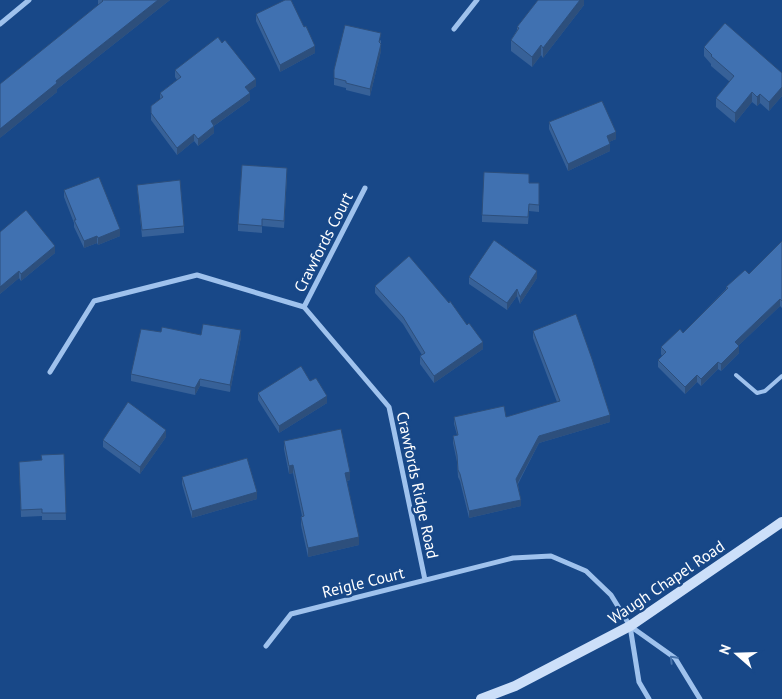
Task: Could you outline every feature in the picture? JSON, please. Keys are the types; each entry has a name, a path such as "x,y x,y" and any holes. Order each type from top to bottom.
{"main road":[{"name":"Waugh Chapel Road","path":"481,699 515,686 630,626 782,522"}],"street":[{"path":"0,24 29,0"},
{"path":"454,29 477,0"},
{"name":"Crawfords Court","path":"304,308 365,188"},
{"path":"50,372 94,301 197,275 304,308"},
{"name":"Crawfords Ridge Road","path":"304,308 389,407 425,580"},
{"name":"Reigle Court","path":"266,646 291,614 513,558 551,556 586,571 611,595 630,626"},
{"path":"630,626 639,682 649,699"},
{"path":"630,626 676,658 700,699"}],"lane":[{"path":"736,375 757,393 765,391 782,376"}],"building":[{"path":"102,0 158,0 56,81 57,83 0,129 0,84"},
{"path":"285,0 291,0 315,46 280,65 256,14"},
{"path":"538,0 580,0 543,48 541,45 532,57 511,40 519,28 517,27"},
{"path":"725,23 782,73 782,87 769,102 760,94 757,97 752,92 735,113 716,98 734,76 711,56 704,47"},
{"path":"345,25 381,33 379,42 381,44 370,89 334,78 334,70"},
{"path":"218,37 222,43 225,40 256,79 245,87 250,93 211,121 214,126 198,139 194,134 177,148 151,113 151,106 163,97 160,93 181,77 175,70"},
{"path":"602,101 616,132 607,136 610,144 568,164 549,122"},
{"path":"242,165 287,168 284,221 262,219 262,226 238,224"},
{"path":"484,172 529,174 529,183 539,183 539,205 529,204 528,217 482,215"},
{"path":"99,177 120,229 98,238 97,236 84,241 74,220 76,220 64,190"},
{"path":"180,180 184,226 142,230 137,185"},
{"path":"26,210 55,246 21,274 19,271 0,287 0,232"},
{"path":"494,240 537,271 520,297 517,289 507,303 469,277"},
{"path":"782,241 782,301 780,299 735,342 739,346 721,364 718,362 701,379 697,375 685,387 658,360 666,352 661,347 680,329 683,333 728,288 726,287 745,270 749,274"},
{"path":"409,256 449,303 450,301 467,325 469,323 483,342 434,376 420,356 425,353 403,317 375,286"},
{"path":"576,314 610,415 539,436 516,479 521,500 469,511 458,470 453,436 458,435 454,417 504,406 506,417 560,401 533,331"},
{"path":"203,324 241,330 230,385 200,379 195,388 131,374 141,329 161,332 162,327 201,335"},
{"path":"301,366 310,381 316,378 327,396 279,426 258,393"},
{"path":"128,402 166,430 140,467 103,440"},
{"path":"341,429 350,472 345,473 359,537 308,548 301,517 304,516 293,465 289,466 284,441"},
{"path":"64,454 66,513 42,513 42,509 21,510 19,462 42,460 41,455"},
{"path":"247,458 257,492 192,511 182,477"}]}
